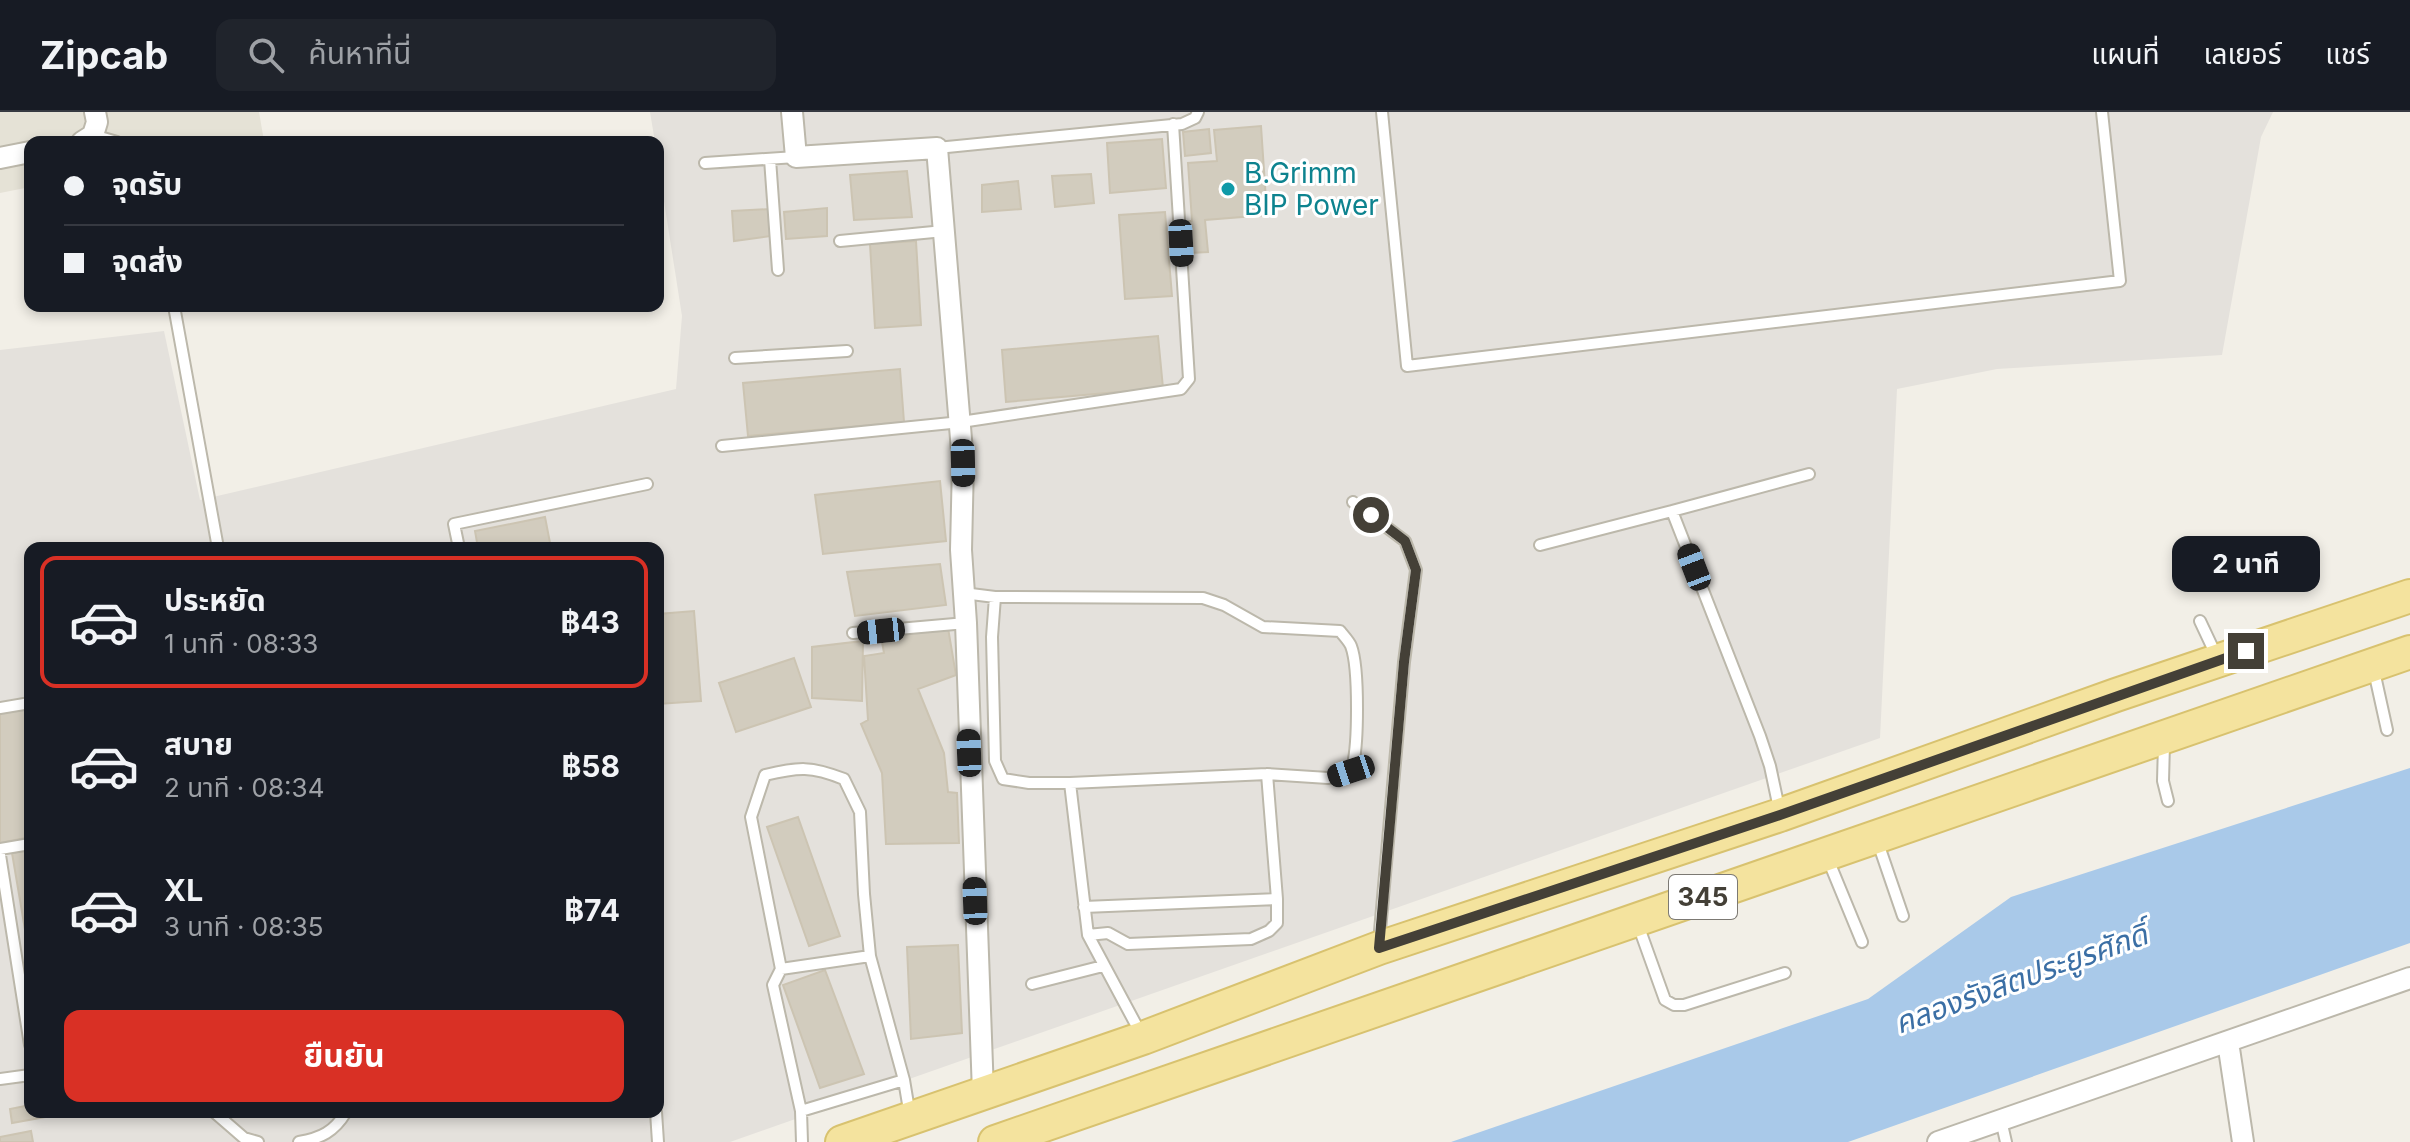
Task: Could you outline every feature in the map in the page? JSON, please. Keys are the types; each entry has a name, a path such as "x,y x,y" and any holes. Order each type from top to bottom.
{"main road":[{"name":"345","path":"842,1142 1143,1038 1379,948 1780,815 2410,596"},
{"name":"345","path":"995,1142 2410,652"}],"street":[{"path":"89,136 97,122 95,112"},
{"path":"792,112 796,157 937,148 961,422 964,494 961,550 983,1093"},
{"path":"0,158 24,153"},
{"path":"1938,1142 2410,978"},
{"path":"2228,1042 2243,1142"}],"lane":[{"path":"937,148 1173,124 1195,118 1198,112"},
{"path":"1382,112 1407,366 2120,281 2102,112"},
{"path":"722,446 961,422 1181,389 1189,379 1173,124"},
{"path":"705,163 796,157"},
{"path":"770,159 778,270"},
{"path":"840,241 944,231"},
{"path":"175,312 217,542"},
{"path":"735,358 847,351"},
{"path":"1540,545 1809,474"},
{"path":"458,542 454,524 647,484"},
{"path":"1353,502 1405,541 1416,570 1404,662 1379,948"},
{"path":"1672,511 1760,736 1780,815"},
{"path":"963,593 995,597 1203,598 1224,605 1263,627 1340,631 1351,645 1355,669 1357,756 1351,771 1328,778 1267,774 1070,783 1029,783 1003,779 995,761 992,637 995,597"},
{"path":"2200,621 2219,661"},
{"path":"853,633 966,623"},
{"path":"2373,665 2387,730"},
{"path":"0,708 24,704"},
{"path":"2165,738 2163,781 2168,801"},
{"path":"802,1142 801,1111 773,985 781,969 751,817 765,775 791,769 817,769 844,779 860,812 870,956 904,1080 910,1118"},
{"path":"1088,935 1108,933 1128,944 1251,939 1269,931 1277,923 1277,899 1267,774"},
{"path":"1070,783 1088,935 1143,1038"},
{"path":"1876,838 1903,916"},
{"path":"0,849 24,845"},
{"path":"0,855 24,1007"},
{"path":"1827,855 1862,942"},
{"path":"1084,907 1277,899"},
{"path":"1636,921 1665,1000 1674,1005 1684,1005 1785,973"},
{"path":"781,969 870,956"},
{"path":"1032,984 1103,966"},
{"path":"0,1079 24,1076"},
{"path":"801,1111 904,1080"},
{"path":"221,1118 244,1138 258,1142"},
{"path":"299,1142 318,1140 333,1130 342,1118"},
{"path":"656,1118 658,1142"},
{"path":"2001,1120 2006,1142"}],"shaded area":[{"path":"0,112 259,112 263,136 24,136 24,188 0,193"},
{"path":"650,112 2273,112 2261,137 2222,355 1997,369 1897,389 1880,738 730,1142 0,1142 0,350 164,331 200,500 676,389 682,316 664,201 664,136 654,136"}],"water":[{"name":"คลองรังสิตประยูรศักดิ์","path":"2410,768 2410,943 1848,1142 1451,1142 1868,999 2011,897"}],"building":[{"name":"B.Grimm BIP Power","path":"1261,126 1267,215 1205,220 1208,252 1190,253 1188,221 1192,221 1188,163 1217,161 1214,130"},
{"name":"B.Grimm BIP Power","path":"1209,129 1211,153 1185,156 1183,132"},
{"name":"B.Grimm BIP Power","path":"1162,139 1166,188 1110,193 1107,143"},
{"path":"907,171 912,217 854,220 850,175"},
{"path":"1091,174 1094,203 1055,207 1052,176"},
{"path":"1018,181 1021,209 982,212 982,185"},
{"path":"827,208 827,236 786,239 784,212"},
{"path":"770,209 771,236 734,241 732,211"},
{"name":"B.Grimm BIP Power","path":"1165,212 1172,296 1125,299 1119,215"},
{"path":"916,241 921,325 875,328 870,244"},
{"path":"1158,336 1163,388 1006,402 1002,350"},
{"path":"900,369 904,422 748,436 743,383"},
{"path":"940,481 946,541 823,554 815,495"},
{"path":"545,517 550,542 477,542 475,531"},
{"path":"940,564 946,605 855,616 847,572"},
{"path":"694,611 701,701 664,704 664,614"},
{"path":"948,628 956,675 918,689 944,753 948,792 957,793 959,843 886,844 882,773 861,724 868,720 864,656 884,653 881,636"},
{"path":"863,641 862,701 812,698 812,647"},
{"path":"794,658 811,707 736,732 719,683"},
{"path":"24,709 24,838 0,843 0,713"},
{"path":"798,817 840,936 809,946 767,827"},
{"path":"24,851 24,924 12,853"},
{"path":"958,945 962,1033 911,1039 907,947"},
{"path":"825,970 864,1074 820,1088 783,985"},
{"path":"24,1106 24,1118 40,1118 12,1123 10,1109"},
{"path":"31,1131 33,1142 0,1142 0,1137"}],"place":[{"name":"B.Grimm BIP Power","path":"1228,189"}],"route":[{"path":"1371,515 1405,541 1416,570 1404,662 1379,948 1780,815 2246,651"}]}
